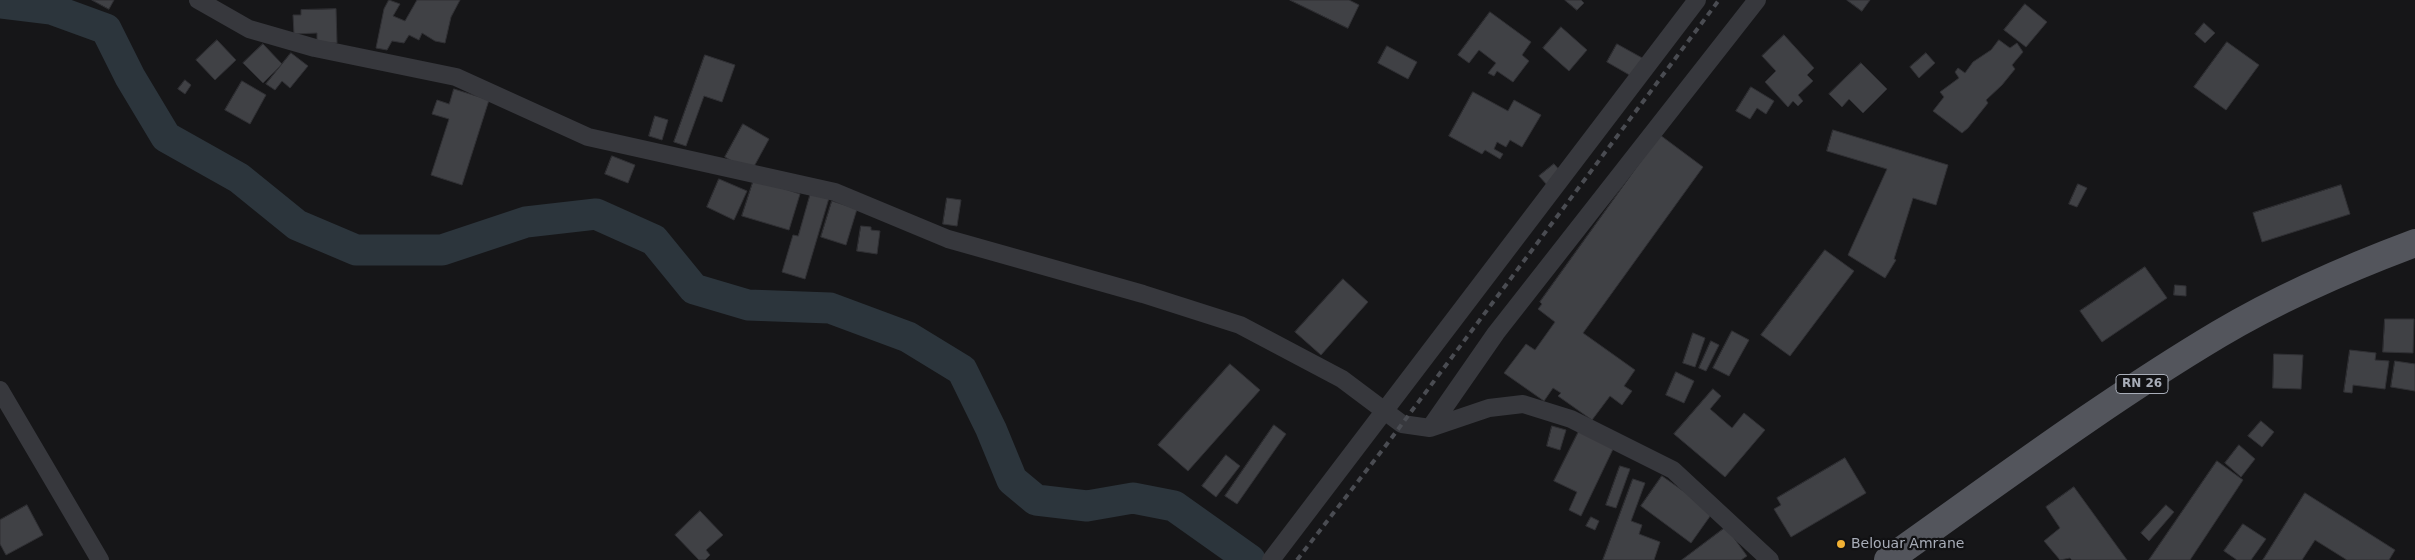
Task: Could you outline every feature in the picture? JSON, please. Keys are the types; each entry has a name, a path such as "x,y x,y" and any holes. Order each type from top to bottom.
{"main road":[{"name":"RN 26","path":"1888,560 2068,432 2220,334 2287,297 2372,259 2415,243"}],"street":[{"path":"198,0 249,29 315,48 456,76 588,137 835,192 948,239 1143,294 1240,325 1342,379 1402,424 1430,428 1489,408 1523,404 1571,419 1673,470 1770,560"},
{"path":"1271,560 1697,0"},
{"path":"1430,428 1496,333 1757,0"},
{"path":"0,390 100,560"}],"building":[{"path":"92,0 114,0 109,9"},
{"path":"389,0 400,4 393,16 405,21 417,0 460,0 451,17 445,43 435,41 422,33 419,40 409,35 404,43 392,41 387,50 376,48 384,9"},
{"path":"1290,0 1349,0 1359,5 1348,28"},
{"path":"1565,0 1581,0 1584,3 1577,10"},
{"path":"1847,0 1870,0 1862,11"},
{"path":"2025,4 2047,22 2026,47 2004,30"},
{"path":"336,9 337,43 317,43 317,33 294,34 293,15 301,15 301,10"},
{"path":"1490,12 1531,42 1522,55 1529,61 1513,82 1497,71 1494,76 1488,73 1496,63 1479,50 1469,63 1458,55"},
{"path":"2204,23 2215,33 2205,43 2195,34"},
{"path":"1561,27 1587,50 1569,71 1543,48"},
{"path":"1784,35 1814,68 1807,75 1813,81 1798,95 1803,101 1798,106 1793,101 1788,107 1765,82 1776,71 1762,56"},
{"path":"217,40 236,60 215,80 196,60"},
{"path":"1999,40 2010,48 2017,43 2023,52 2012,65 2015,69 1986,100 1988,103 1962,133 1933,111 1944,97 1940,92 1959,78 1955,72 1958,68 1965,73 1973,62 1991,50"},
{"path":"2227,42 2259,65 2226,110 2194,87"},
{"path":"263,44 282,64 263,83 243,63"},
{"path":"1617,44 1644,59 1633,77 1607,62"},
{"path":"1387,46 1417,62 1408,79 1378,63"},
{"path":"291,53 308,66 290,88 282,81 275,90 266,84"},
{"path":"1926,53 1935,63 1919,78 1910,67"},
{"path":"705,55 735,65 722,102 704,96 686,146 674,142"},
{"path":"1861,63 1887,89 1863,113 1849,99 1842,107 1829,94"},
{"path":"185,80 191,85 185,94 178,89"},
{"path":"242,81 266,95 250,124 225,110"},
{"path":"1751,87 1774,101 1766,114 1757,108 1750,119 1736,111"},
{"path":"454,89 489,100 462,185 431,175 449,119 432,114 437,100 449,104"},
{"path":"1473,92 1508,111 1514,100 1541,115 1522,147 1510,140 1506,147 1497,142 1494,149 1503,154 1500,159 1485,150 1482,154 1449,136"},
{"path":"655,116 668,120 662,140 649,136"},
{"path":"743,124 769,139 751,172 725,157"},
{"path":"1833,130 1948,165 1936,205 1913,198 1894,259 1896,260 1885,278 1848,255 1887,169 1827,151"},
{"path":"1660,135 1703,167 1583,333 1635,370 1624,386 1632,391 1622,405 1610,396 1592,420 1558,396 1561,393 1553,388 1544,401 1504,373 1526,344 1535,350 1555,322 1538,309 1542,304 1540,302"},
{"path":"612,156 635,165 628,183 605,174"},
{"path":"1554,164 1563,174 1548,186 1539,176"},
{"path":"719,179 747,191 734,220 707,207"},
{"path":"754,179 800,194 789,230 742,216"},
{"path":"2078,184 2087,188 2077,207 2069,204"},
{"path":"2341,185 2350,214 2262,242 2253,213"},
{"path":"811,192 829,198 805,279 782,272 793,235 798,236"},
{"path":"947,198 961,200 957,226 943,224"},
{"path":"832,201 857,209 846,245 821,237"},
{"path":"861,226 871,227 871,230 880,231 877,254 857,251"},
{"path":"1825,250 1854,271 1790,356 1761,335"},
{"path":"2145,267 2167,298 2102,342 2080,311"},
{"path":"1343,279 1368,302 1321,355 1295,332"},
{"path":"2175,285 2186,286 2186,296 2174,295"},
{"path":"2385,319 2414,319 2413,353 2383,352"},
{"path":"1732,331 1749,340 1729,376 1713,368"},
{"path":"1693,333 1705,338 1695,367 1683,363"},
{"path":"1711,341 1719,345 1706,371 1699,368"},
{"path":"2350,350 2376,353 2375,360 2389,361 2385,389 2353,385 2352,393 2344,392"},
{"path":"2274,354 2303,355 2301,389 2273,388"},
{"path":"2395,361 2415,364 2415,391 2391,387"},
{"path":"1230,364 1260,390 1188,471 1158,445"},
{"path":"1676,372 1694,381 1684,403 1666,395"},
{"path":"1713,389 1721,396 1710,409 1732,428 1744,413 1765,430 1725,477 1674,434"},
{"path":"2261,421 2274,432 2262,447 2248,436"},
{"path":"1274,425 1286,434 1237,504 1225,496"},
{"path":"1552,426 1566,430 1560,450 1547,446"},
{"path":"1579,431 1614,447 1581,516 1569,510 1577,492 1554,481"},
{"path":"2239,445 2255,459 2241,477 2225,463"},
{"path":"1226,455 1240,466 1216,497 1202,486"},
{"path":"1845,458 1866,493 1791,537 1774,509 1781,505 1777,498"},
{"path":"2217,461 2243,480 2190,560 2149,560"},
{"path":"1620,466 1630,469 1616,508 1606,505"},
{"path":"1662,476 1713,512 1691,543 1641,506"},
{"path":"1633,479 1645,483 1631,521 1642,525 1639,534 1660,542 1654,560 1603,560"},
{"path":"2074,487 2127,560 2072,560 2070,558 2060,560 2044,541 2060,528 2046,507"},
{"path":"2305,493 2395,550 2389,560 2347,560 2315,540 2302,560 2263,560"},
{"path":"27,505 43,535 6,555 0,544 0,520"},
{"path":"2166,505 2174,512 2149,541 2141,533"},
{"path":"700,511 723,535 706,550 710,555 705,560 699,560 675,535"},
{"path":"1591,517 1599,521 1595,530 1586,526"},
{"path":"2243,524 2266,539 2251,560 2237,560 2224,551"},
{"path":"1726,527 1747,556 1741,560 1682,560"}],"waterway":[{"path":"0,3 51,9 106,29 130,77 166,137 239,178 297,225 356,250 442,250 526,222 596,214 654,240 694,289 748,305 830,308 908,337 962,370 991,429 1012,480 1036,500 1087,506 1133,498 1174,506 1250,560"}],"railway":[{"path":"1297,560 1387,444 1719,0"}],"place":[{"name":"Belouar Amrane","path":"1841,544"}]}
